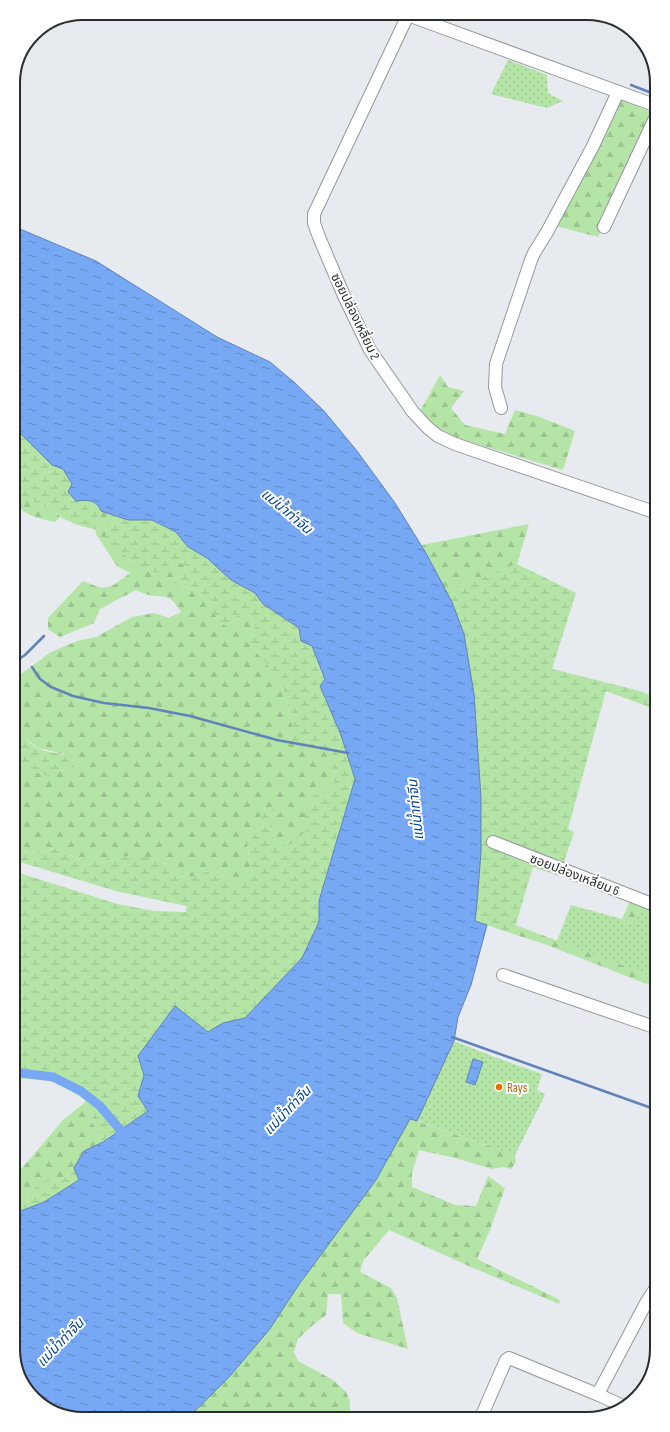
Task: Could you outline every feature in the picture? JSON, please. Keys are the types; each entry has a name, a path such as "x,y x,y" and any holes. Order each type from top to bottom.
{"street":[{"name":"ซอยปล่องเหลี่ยม 2","path":"406,20 314,214 314,223 319,237 344,296 370,350 413,412 438,436 456,444 650,511"},
{"path":"426,20 650,103"},
{"path":"501,408 495,387 496,364 531,260 593,146 618,92"},
{"path":"604,226 650,129"},
{"name":"ซอยปล่องเหลี่ยม 6","path":"493,842 650,903"},
{"path":"503,975 650,1026"},
{"path":"599,1395 600,1390 650,1297"},
{"path":"483,1412 506,1360 509,1358 618,1404"}],"green space":[{"path":"508,60 547,75 548,93 563,101 547,108 491,94"},
{"path":"621,100 650,111 650,122 598,237 556,226 616,105"},
{"path":"440,375 448,387 464,391 451,408 465,425 505,434 515,410 537,416 575,431 563,470 463,440 435,427 419,413"},
{"path":"20,433 52,465 63,469 72,484 89,500 99,506 101,511 95,524 96,530 75,524 60,517 56,512 45,508 26,497 20,498"},
{"path":"26,497 45,508 56,512 60,517 55,522 28,514 20,508 20,498"},
{"path":"101,511 109,514 106,533 112,550 120,550 136,567 178,562 184,564 186,569 177,579 170,578 179,587 195,589 208,603 219,621 239,614 251,617 255,627 247,642 268,665 285,694 292,724 292,743 310,743 332,752 335,783 325,792 308,830 288,846 280,844 271,835 271,821 280,812 263,808 256,831 247,844 252,873 247,878 232,881 214,869 191,877 164,863 109,856 102,864 78,858 56,848 31,854 20,848 20,769 48,776 54,776 60,771 69,769 64,754 38,748 22,736 20,730 20,675 51,652 77,641 96,637 132,617 154,613 169,618 181,612 170,599 149,595 136,590 100,609 94,623 60,637 48,629 48,618 83,581 103,588 117,583 130,573 117,566 96,534 95,524"},
{"path":"109,514 128,520 152,520 176,532 188,547 207,558 231,580 255,593 263,604 299,628 301,641 312,646 325,679 320,686 341,735 355,779 319,901 319,922 302,958 245,1018 223,1023 208,1032 175,1006 138,1056 144,1075 138,1096 148,1111 100,1143 99,1135 92,1121 94,1114 84,1103 85,1100 63,1086 47,1080 20,1078 20,873 117,904 154,911 186,912 186,906 116,891 20,862 20,848 31,854 56,848 71,856 102,864 109,856 141,856 164,863 191,877 214,869 232,881 242,880 247,878 252,873 247,844 256,831 263,807 281,812 271,821 271,835 280,844 288,846 307,830 304,812 314,795 325,792 335,783 332,752 310,743 298,750 292,743 292,724 285,694 268,665 247,642 255,627 251,617 239,614 230,629 219,621 208,603 195,589 179,587 169,578 177,579 186,569 184,564 178,563 166,575 136,567 120,550 112,550 105,540"},
{"path":"529,524 517,564 446,590 422,545"},
{"path":"517,564 576,593 552,669 640,691 650,695 650,707 606,691 568,829 574,832 559,876 533,867 513,934 475,921 481,852 481,798 474,694 464,634 446,590"},
{"path":"20,729 26,739 36,747 62,754 66,756 74,765 69,769 60,771 54,776 48,776 20,769"},
{"path":"631,899 650,907 650,915 639,911 634,923 624,922 622,919"},
{"path":"571,905 622,919 624,922 634,923 639,911 650,915 650,975 557,941"},
{"path":"515,925 650,975 650,985 547,945 513,934"},
{"path":"454,1041 542,1074 537,1090 545,1094 515,1155 417,1121"},
{"path":"84,1103 94,1114 92,1121 99,1135 100,1143 84,1151 74,1168 61,1181 47,1180 27,1199 24,1210 20,1211 20,1170 63,1120"},
{"path":"410,1119 515,1155 516,1162 511,1169 504,1167 492,1169 455,1158 419,1150 412,1173 412,1187 455,1205 476,1206 488,1176 505,1188 490,1230 477,1259 560,1300 559,1304 389,1230 363,1261 360,1272 391,1288 397,1298 408,1349 357,1333 343,1323 341,1294 328,1294 326,1315 298,1339 294,1352 298,1361 333,1380 346,1392 350,1402 350,1412 194,1412 230,1376 269,1330 300,1283 376,1180"},
{"path":"74,1168 79,1180 44,1202 24,1210 29,1196 39,1184 48,1180 61,1181"}],"water":[{"name":"แม่น้ำท่าจีน","path":"20,229 96,261 217,337 270,362 295,383 324,411 357,451 395,503 426,553 452,602 464,634 474,694 481,798 481,852 475,921 487,925 471,985 458,1017 454,1041 417,1121 410,1119 376,1180 300,1283 269,1330 230,1376 194,1412 71,1411 55,1406 36,1391 28,1380 21,1361 20,1211 44,1202 79,1180 74,1168 84,1151 103,1142 148,1111 138,1096 144,1075 138,1056 175,1006 208,1032 223,1023 245,1018 302,958 319,922 319,901 355,779 341,735 320,686 325,679 312,646 301,641 299,628 263,604 255,593 231,580 207,558 188,547 176,532 152,520 128,520 101,511 97,504 91,501 76,501 68,492 72,484 63,469 52,465 20,433"},
{"path":"473,1059 483,1062 475,1085 466,1082"}],"waterway":[{"path":"631,85 650,92"},
{"path":"20,658 44,636"},
{"path":"32,667 40,679 51,687 73,696 104,703 149,708 190,716 277,740 348,753"},
{"path":"452,1037 650,1108"},
{"path":"20,1073 53,1077 81,1091 100,1106 128,1139"}],"place":[{"name":"Rays","path":"499,1087"}]}
